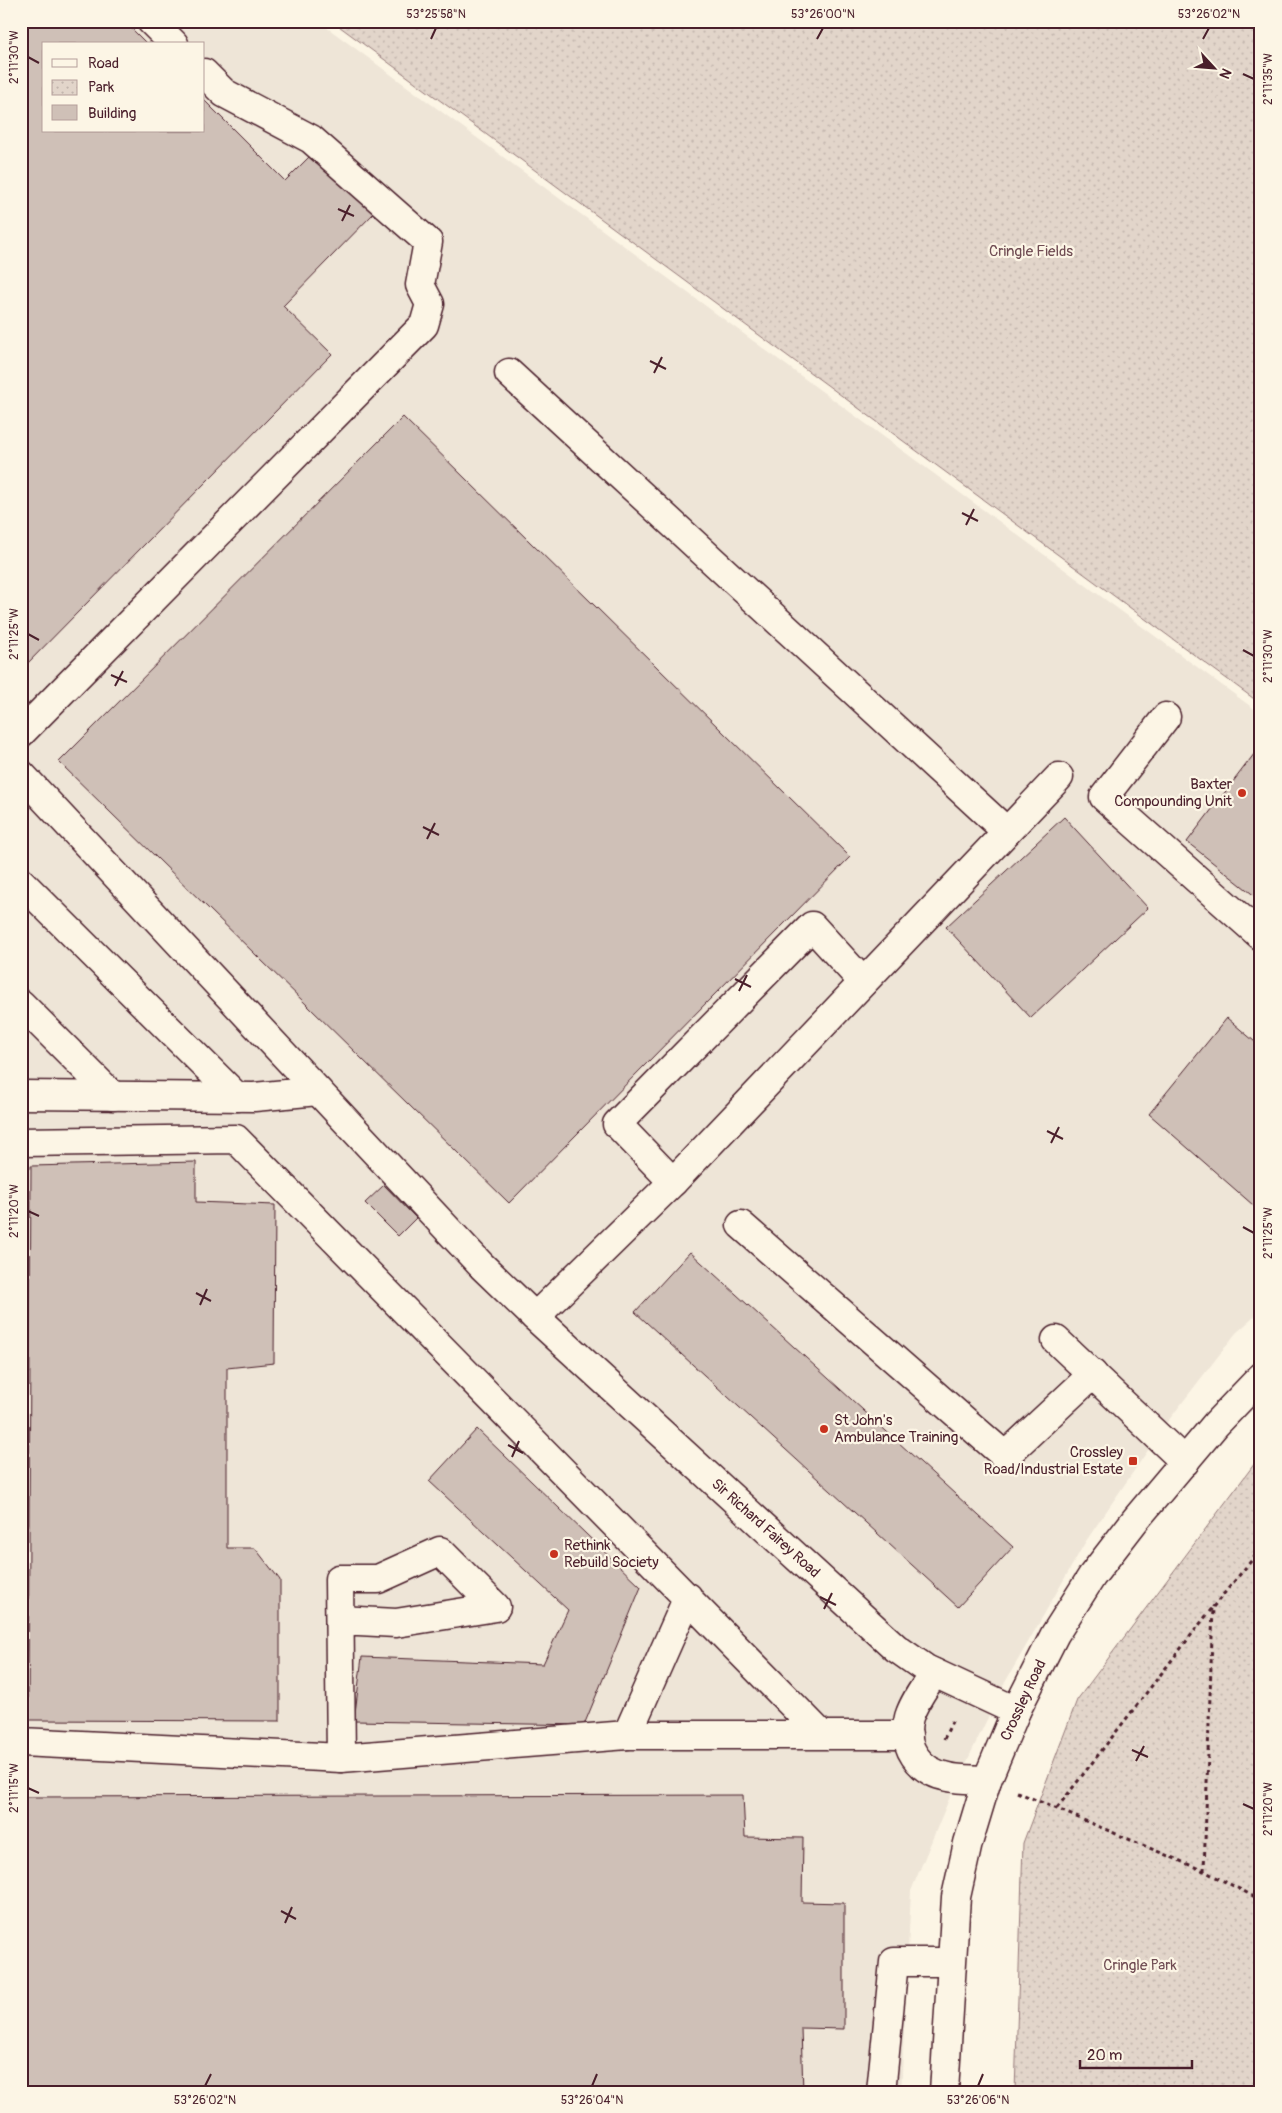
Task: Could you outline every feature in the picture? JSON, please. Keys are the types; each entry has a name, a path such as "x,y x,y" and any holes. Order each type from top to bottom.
{"street":[{"path":"151,21 172,42"},
{"path":"21,734 424,325 430,304 420,286 428,242 311,139 224,93 205,74"},
{"path":"509,373 1006,831"},
{"path":"1166,717 1104,797 1261,936"},
{"name":"Sir Richard Fairey Road","path":"21,774 482,1266 535,1318 896,1648 934,1673 1016,1710"},
{"path":"535,1318 673,1182 1059,777"},
{"path":"21,882 237,1097"},
{"path":"673,1182 617,1124 812,926 863,982"},
{"path":"21,1004 113,1096"},
{"path":"21,1096 237,1097 318,1091"},
{"path":"21,1142 236,1139 821,1734"},
{"path":"741,1225 1005,1456 1093,1374"},
{"path":"1056,1340 1185,1462"},
{"name":"Crossley Road","path":"944,2092 956,1897 968,1843 987,1780 1016,1710 1055,1634 1092,1576 1136,1519 1216,1424 1261,1377"},
{"path":"340,1620 396,1623 496,1607 440,1551 378,1579 340,1579 340,1620 341,1758"},
{"path":"627,1736 688,1597"},
{"path":"934,1673 915,1702 909,1718 908,1735 913,1758 929,1770 947,1778 987,1780"},
{"path":"21,1742 341,1758 627,1736 908,1735"},
{"path":"881,2092 894,1962 951,1962"}],"path":[{"path":"1057,1808 1213,1607 1261,1549"},
{"path":"1204,1871 1213,1607"},
{"path":"942,1743 953,1719"},
{"path":"987,1780 1204,1871 1261,1900"}],"shaded area":[{"path":"21,21 318,21 1261,714 1261,1311 1236,1333 1168,1421 1086,1541 1003,1686 949,1799 911,1891 901,2092 21,2092"}],"green space":[{"name":"Cringle Fields","path":"332,21 1261,21 1261,704"},
{"name":"Cringle Park","path":"1261,1455 1261,2092 1015,2092 1023,1843 1077,1700"}],"building":[{"path":"21,21 124,21 145,42 42,42 42,132 205,132 205,101 285,181 314,152 375,212 283,306 332,354 21,670"},
{"path":"403,417 850,857 509,1203 59,762"},
{"name":"Baxter Compounding Unit","path":"1261,745 1261,901 1187,842"},
{"path":"1064,817 1148,908 1031,1018 946,927"},
{"path":"1227,1018 1261,1047 1261,1212 1149,1114"},
{"path":"196,1162 196,1202 275,1205 274,1363 227,1368 227,1548 255,1548 280,1580 280,1721 28,1720 31,1166"},
{"path":"384,1185 416,1218 398,1236 365,1203"},
{"name":"St John's Ambulance Training","path":"690,1252 1013,1547 958,1607 635,1312"},
{"path":"477,1429 641,1587 584,1725 354,1721 362,1657 543,1664 568,1610 429,1481"},
{"path":"743,1795 745,1837 803,1838 802,1902 844,1903 844,2029 801,2028 803,2092 21,2092 21,1797"}],"place":[{"name":"Baxter Compounding Unit","path":"1242,793"},
{"name":"St John's Ambulance Training","path":"824,1429"},
{"name":"Crossley Road/Industrial Estate","path":"1133,1461"},
{"name":"Rethink Rebuild Society","path":"554,1554"}]}
